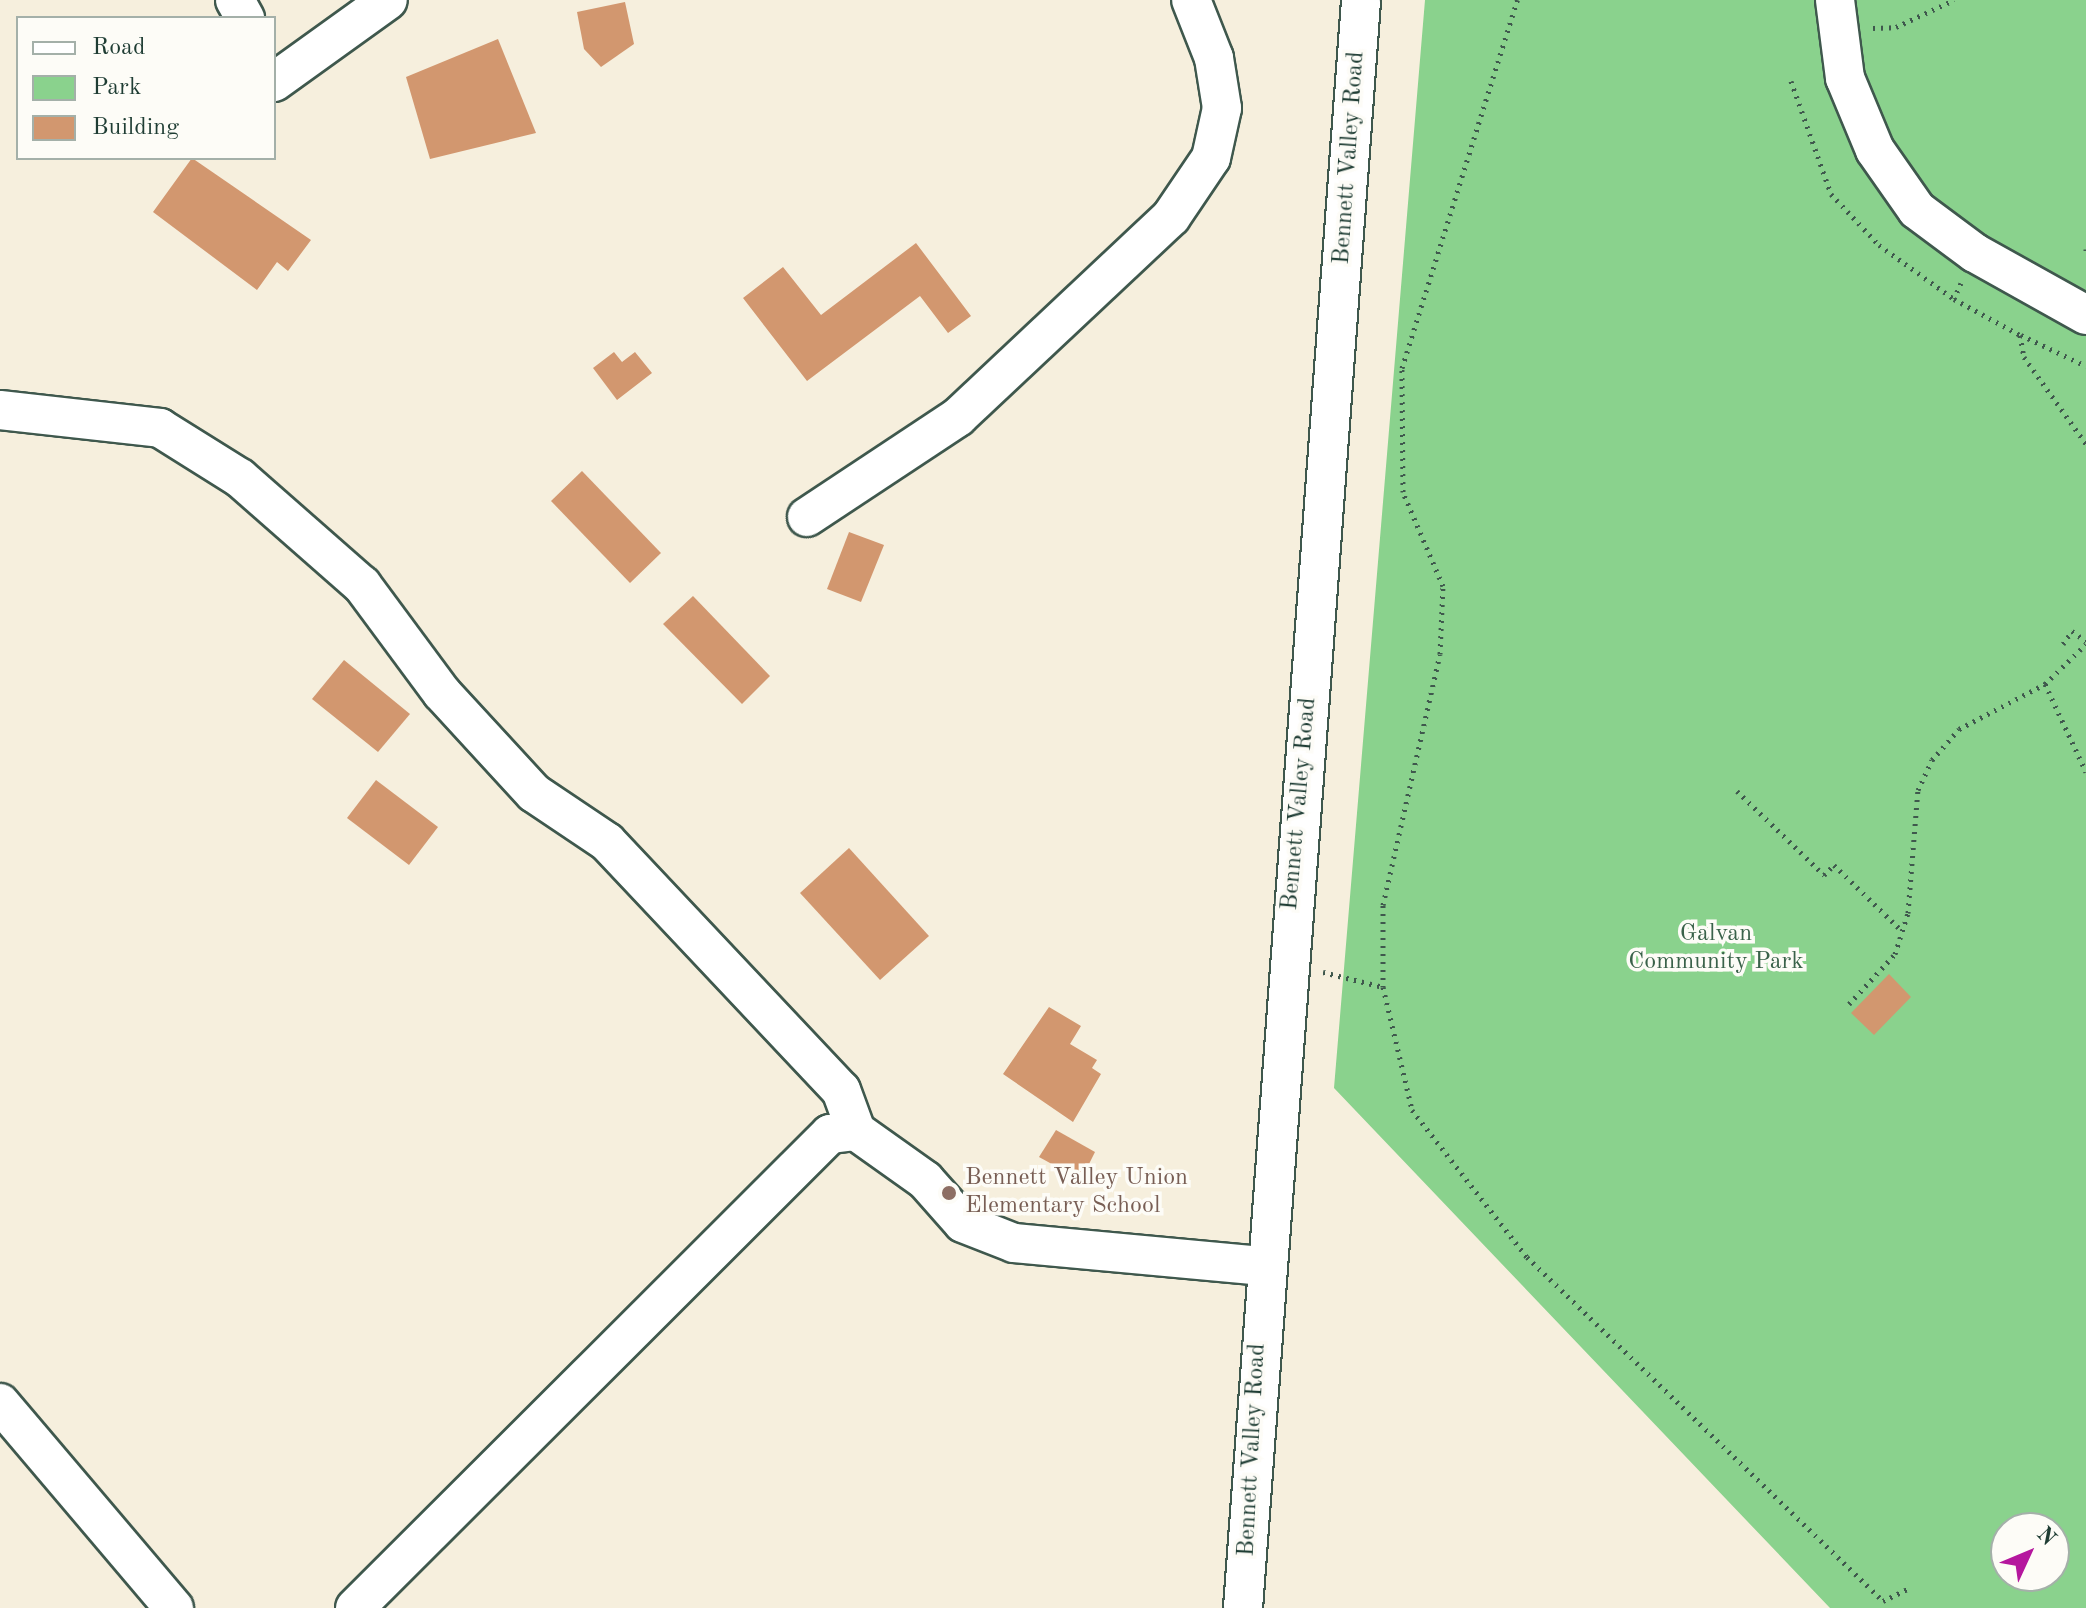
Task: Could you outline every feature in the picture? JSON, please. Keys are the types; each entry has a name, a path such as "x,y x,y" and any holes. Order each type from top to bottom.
{"street":[{"path":"276,81 388,0"},
{"path":"807,517 958,417 1171,217 1211,158 1222,108 1214,58 1191,0"},
{"name":"Bennett Valley Road","path":"1243,1608 1264,1266 1361,0"},
{"path":"1834,5 1845,78 1875,150 1917,210 1975,253 2086,315"},
{"path":"0,410 160,428 240,478 362,585 442,693 534,793 607,842 841,1090 856,1131 925,1180 963,1223 1014,1243 1264,1266"},
{"path":"355,1608 830,1134 856,1131"},
{"path":"0,1403 174,1608"}],"path":[{"path":"1517,0 1402,368 1403,492 1443,586 1440,654 1383,905 1383,987 1412,1110 1527,1257 1883,1601 1910,1588"},
{"path":"1834,5 1865,29 1896,27 1954,0"},
{"path":"1791,81 1831,194 1879,245 1954,299 2086,366"},
{"path":"1954,299 1975,253"},
{"path":"2020,335 2024,357 2086,444"},
{"path":"1849,1004 1895,954 1902,931 1913,818 1932,760 1959,729 2045,684 2086,642 2072,631 2063,644"},
{"path":"2045,684 2086,772"},
{"path":"1737,791 1824,875 1834,865 1902,931"},
{"path":"1287,963 1383,987"}],"green space":[{"name":"Galvan Community Park","path":"1425,0 2086,0 2086,1608 1830,1608 1334,1088"}],"building":[{"path":"625,2 634,44 601,67 584,49 577,12"},
{"path":"498,39 536,133 430,159 406,77"},
{"path":"191,160 195,160 311,240 288,271 277,262 257,290 153,212"},
{"path":"916,243 971,316 948,333 920,296 807,381 743,298 783,267 821,315"},
{"path":"614,352 622,362 635,352 652,373 617,400 593,368"},
{"path":"582,471 661,553 630,583 551,501"},
{"path":"849,532 884,545 861,602 827,589"},
{"path":"693,596 770,676 742,704 663,624"},
{"path":"344,660 410,714 378,752 312,699"},
{"path":"376,780 438,827 409,865 347,818"},
{"path":"849,848 929,936 880,980 800,893"},
{"path":"1889,974 1911,997 1874,1035 1851,1013"},
{"path":"1049,1007 1081,1026 1070,1044 1097,1060 1092,1068 1101,1074 1073,1122 1003,1074"},
{"path":"1056,1130 1095,1152 1081,1180 1039,1157"}],"place":[{"name":"Bennett Valley Union Elementary School","path":"949,1193"}]}
